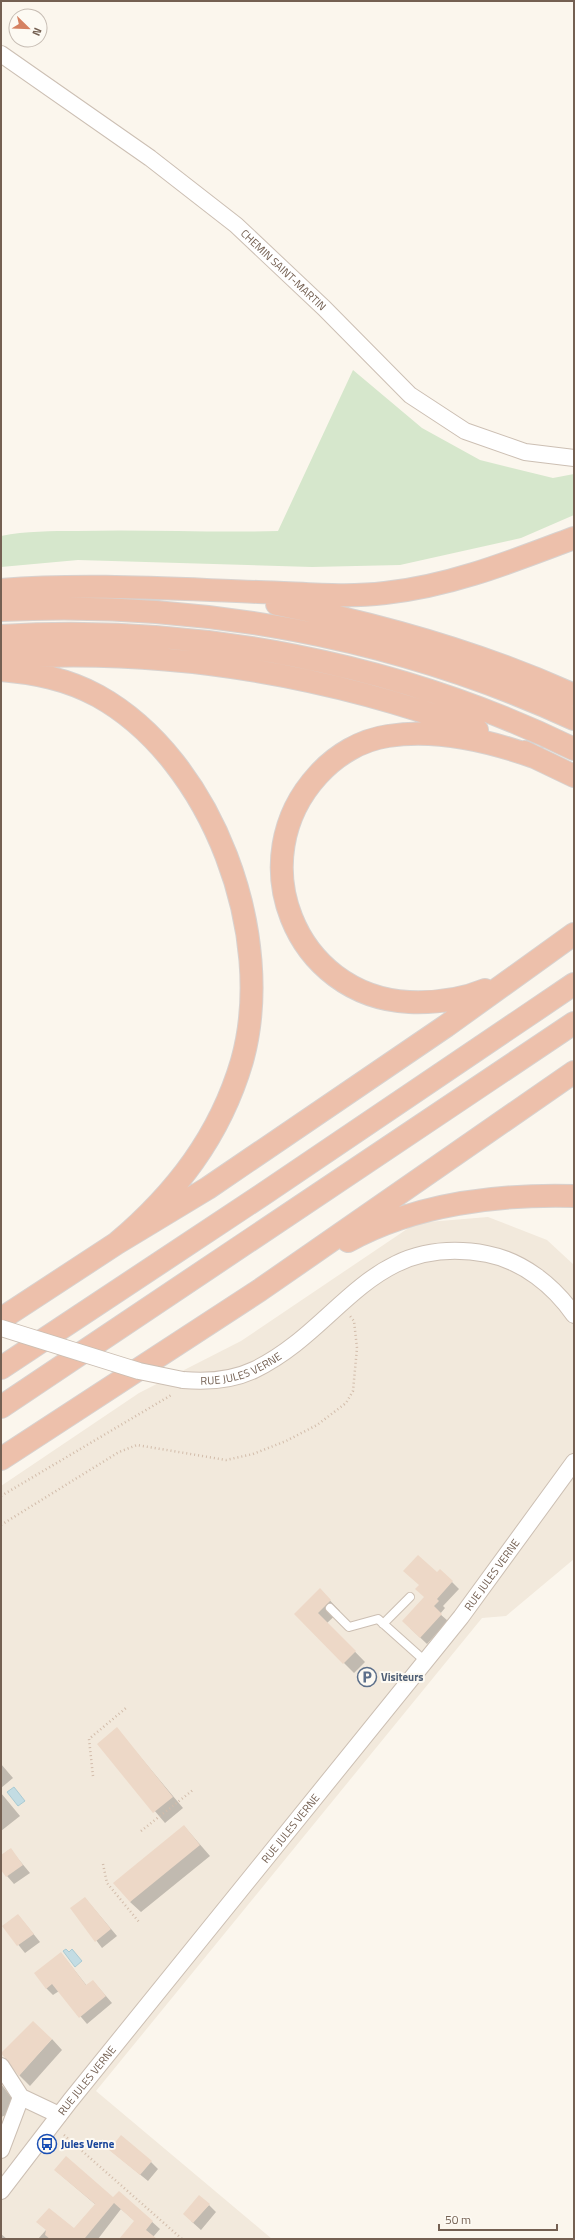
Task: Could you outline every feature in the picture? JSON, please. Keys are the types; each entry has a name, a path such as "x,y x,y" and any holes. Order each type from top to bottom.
{"highway":[{"path":"1,590 41,587 129,588 335,596 387,593 416,589 479,572 574,538"},
{"path":"129,588 259,602 364,623 424,639 497,663 574,695"},
{"path":"1,610 99,609 219,618 276,626 395,653 508,691 574,719"},
{"path":"1,636 60,634 159,637 218,643 278,653 395,680 453,699 509,720 574,748"},
{"path":"1,658 85,655 153,658 226,665 274,673 356,692 441,717 485,734 574,776"},
{"path":"1,670 50,677 81,687 114,706 144,731 173,763 206,812 229,858 240,894 249,948 251,995 246,1040 235,1081 219,1121 188,1172 165,1199 117,1243"},
{"path":"512,977 471,996 434,1002 387,1000 355,988 321,964 300,936 286,901 282,882 281,856 286,831 292,814 313,780 342,754 370,741 387,736 417,733 450,736 480,741 537,758"},
{"path":"1,1319 117,1243 208,1188 446,1026 512,977 574,934"},
{"path":"1,1368 262,1196 574,984"},
{"path":"1,1407 120,1329 574,1023"},
{"path":"1,1460 260,1290 574,1072"},
{"path":"260,1290 359,1235 413,1215 469,1202 498,1198 574,1196"}],"street":[{"name":"CHEMIN SAINT-MARTIN","path":"1,54 150,158 236,225 324,308 410,395 465,431 525,452 574,458"},
{"name":"RUE JULES VERNE","path":"1,1328 138,1371 187,1380 220,1380 252,1371 279,1356 339,1303 371,1278 401,1261 430,1253 461,1251 500,1257 522,1267 550,1287 574,1315"},
{"name":"RUE JULES VERNE","path":"1,2191 56,2120 492,1576 574,1462"},
{"path":"1,2066 21,2096 56,2120"},
{"path":"1,2150 21,2096"}],"lane":[{"path":"384,1624 410,1597"},
{"path":"330,1608 349,1627 378,1619 425,1661"}],"path":[{"path":"1,1525 119,1452 137,1446 226,1460 253,1454 286,1441 317,1425 346,1403 353,1391 357,1348 354,1321 339,1303"},
{"path":"1,1496 174,1394 187,1380"},
{"path":"93,1776 89,1739 126,1708"},
{"path":"140,1831 193,1790"},
{"path":"104,1864 107,1883 139,1922"},
{"path":"56,2120 182,2239"}],"shaded area":[{"path":"488,1217 547,1240 574,1265 574,1559 506,1616 482,1618 96,2091 272,2239 1,2239 1,1486 139,1393 241,1341 416,1223"}],"green space":[{"path":"353,370 422,428 480,460 553,478 574,474 574,515 521,538 400,565 312,567 78,560 1,567 1,536 20,533 48,531 278,531"}],"water":[{"path":"14,1787 25,1801 18,1806 7,1792"},
{"path":"66,1949 69,1952 72,1949 82,1961 75,1967 63,1951"}],"building":[{"path":"418,1555 437,1572 440,1569 453,1581 437,1599 439,1601 434,1606 442,1614 420,1638 402,1621 424,1597 415,1589 419,1585 403,1571"},
{"path":"320,1588 331,1600 318,1613 356,1651 343,1664 294,1614"},
{"path":"117,1727 173,1797 153,1813 97,1744"},
{"path":"184,1825 200,1845 130,1902 113,1883"},
{"path":"11,1848 23,1865 6,1877 1,1870 1,1855"},
{"path":"85,1897 111,1929 95,1942 70,1908"},
{"path":"18,1914 34,1934 17,1946 2,1926"},
{"path":"61,1952 86,1985 93,1980 106,1996 79,2018 52,1984 46,1989 34,1973"},
{"path":"33,2021 52,2039 19,2076 1,2053"},
{"path":"121,2135 152,2161 140,2175 109,2150"},
{"path":"66,2156 113,2197 119,2191 153,2221 146,2230 157,2239 119,2239 134,2221 114,2203 85,2238 87,2239 50,2239 45,2235 46,2230 36,2222 49,2208 74,2228 95,2204 54,2170"},
{"path":"199,2195 210,2204 193,2223 183,2214"}],"place":[{"name":"Visiteurs","path":"367,1677"},
{"name":"Jules Verne","path":"47,2144"}]}
